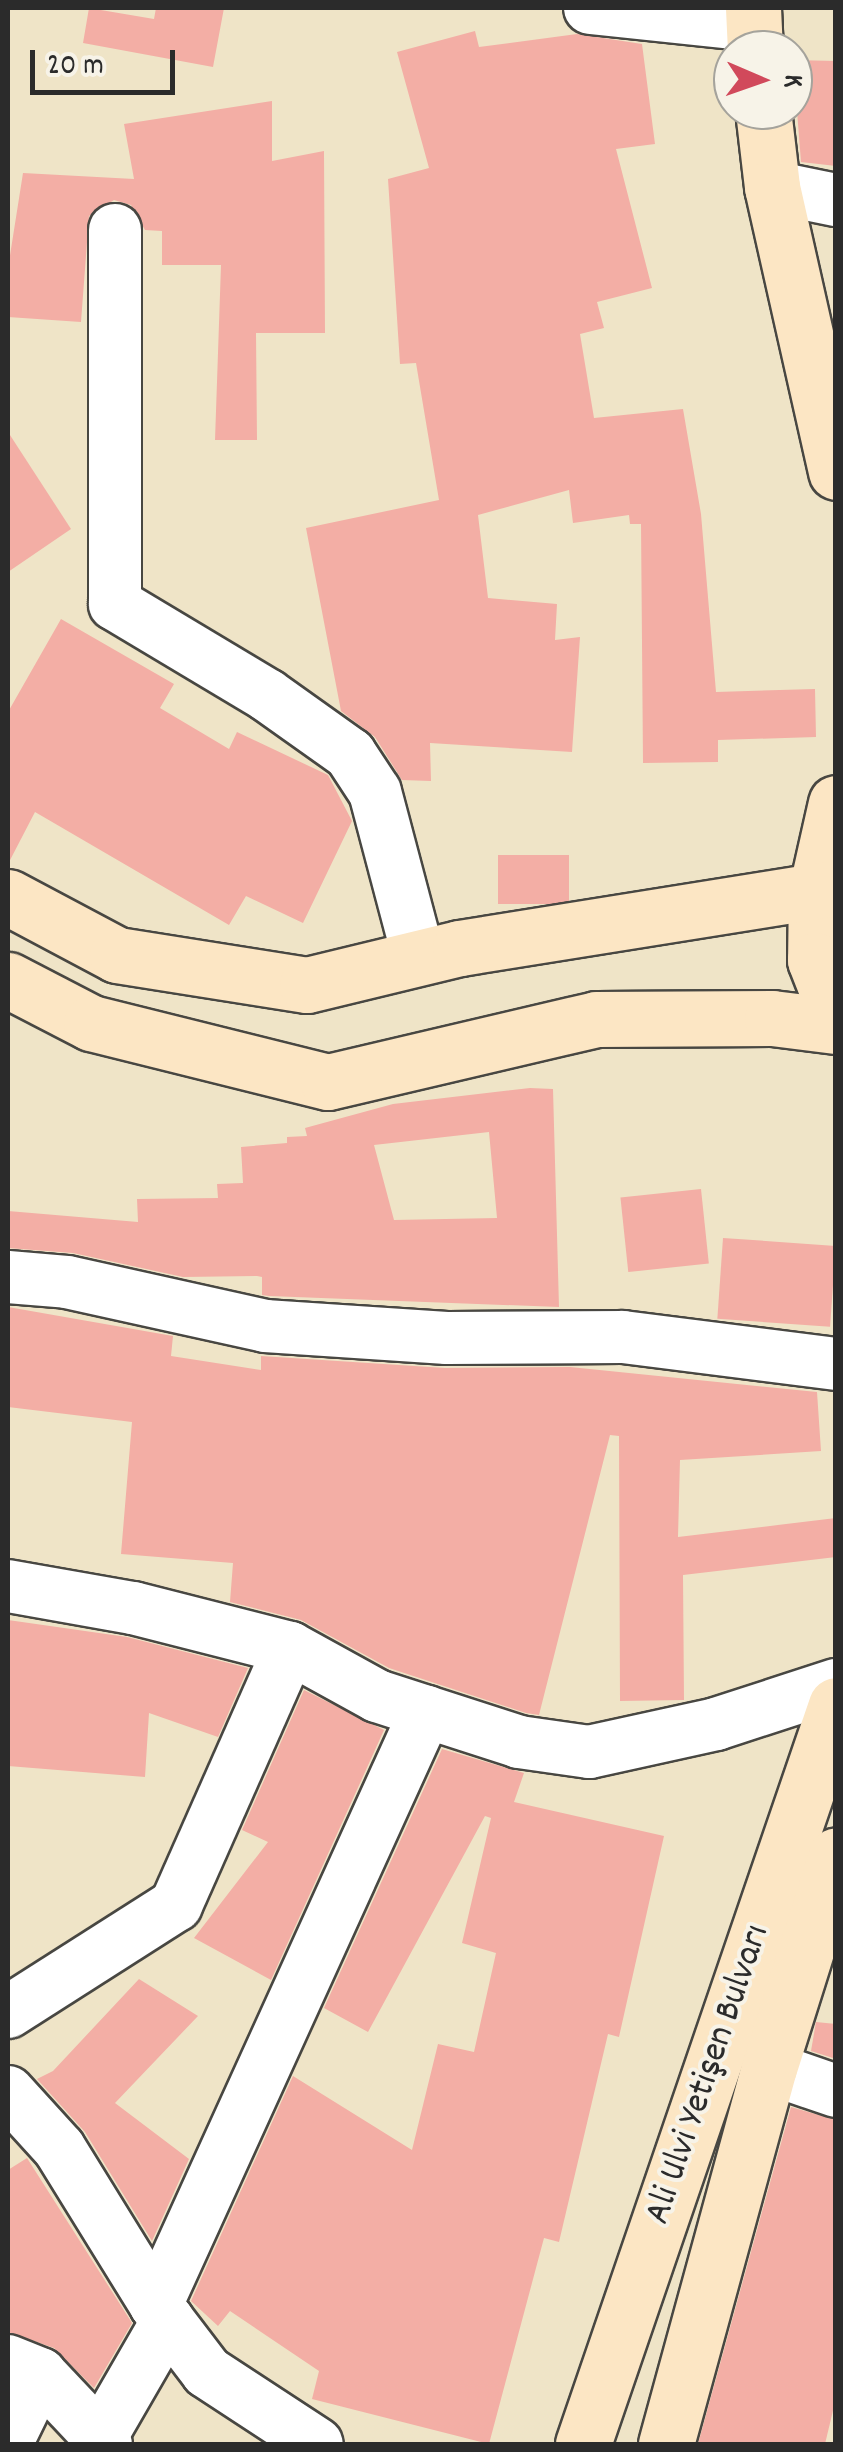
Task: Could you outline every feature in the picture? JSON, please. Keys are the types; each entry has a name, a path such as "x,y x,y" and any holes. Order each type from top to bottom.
{"main road":[{"path":"765,130 772,188 819,337 836,472"},
{"path":"836,803 815,960 836,1014"},
{"path":"8,897 117,955 308,984 419,958 826,890"},
{"path":"8,980 91,1023 328,1082 596,1019 772,1018 836,1026"},
{"name":"Ali Ulvi Yetişen Bulvarı","path":"583,2444 836,1705"},
{"path":"666,2444 769,2068 836,1855"}],"street":[{"path":"590,8 753,27"},
{"path":"772,188 836,200"},
{"path":"115,230 115,604 267,695 350,754 375,792 419,958"},
{"path":"8,1277 67,1282 265,1326 447,1338 623,1337 836,1364"},
{"path":"8,1586 133,1608 290,1648 378,1696 520,1742 589,1752 716,1724 836,1685"},
{"path":"8,2012 176,1905 290,1648"},
{"path":"24,2367 103,2441 426,1711"},
{"path":"769,2068 836,2091"},
{"path":"12,2110 58,2148 162,2312 207,2372 317,2444"},
{"path":"8,2440 24,2367"}],"building":[{"path":"89,8 154,19 156,8 224,8 213,67 83,43"},
{"path":"475,31 479,47 577,34 642,44 655,144 616,149 652,288 597,302 604,328 580,334 594,418 683,409 701,514 716,692 815,689 816,737 718,740 718,762 643,763 641,524 630,524 629,515 573,523 569,490 478,515 488,598 557,604 555,640 580,637 572,752 430,743 431,781 402,780 375,737 341,711 306,528 439,500 416,363 400,364 388,179 429,168 397,52"},
{"path":"813,60 836,61 836,166 801,162 798,130 813,130"},
{"path":"272,101 272,161 324,151 325,333 256,333 257,440 215,440 221,265 162,265 162,231 145,230 131,205 114,200 89,216 81,322 8,317 8,268 23,173 134,179 124,124"},
{"path":"8,432 71,529 8,572"},
{"path":"61,619 174,684 160,708 229,749 237,732 328,775 352,821 303,923 246,896 229,925 35,812 8,864 8,712"},
{"path":"498,855 569,855 569,904 498,904"},
{"path":"530,1088 553,1089 559,1307 269,1296 262,1295 262,1277 257,1276 183,1277 73,1253 8,1248 8,1211 138,1222 137,1199 218,1198 217,1184 243,1183 241,1147 287,1143 287,1137 307,1136 305,1128 393,1104","holes":["489,1132 497,1218 394,1220 374,1145"]},
{"path":"701,1189 709,1264 628,1272 620,1197"},
{"path":"723,1238 836,1246 830,1327 717,1319"},
{"path":"8,1307 173,1336 171,1356 261,1370 261,1356 445,1368 570,1367 817,1392 821,1451 680,1460 678,1537 836,1518 836,1557 683,1575 684,1700 620,1701 619,1436 610,1435 539,1715 526,1713 389,1668 301,1620 230,1602 233,1563 121,1554 132,1422 8,1407"},
{"path":"8,1620 127,1637 248,1668 218,1737 149,1713 145,1777 8,1766"},
{"path":"304,1690 384,1730 271,1980 194,1938 268,1842 242,1830"},
{"path":"442,1749 524,1773 514,1802 664,1836 619,2037 608,2034 559,2242 544,2238 489,2444 312,2399 319,2371 230,2311 218,2326 191,2301 293,2076 412,2150 438,2044 474,2052 496,1953 462,1943 491,1818 485,1816 368,2032 324,2008"},
{"path":"139,1979 198,2016 115,2103 189,2159 152,2241 85,2132 37,2079 53,2071"},
{"path":"816,2022 836,2024 836,2059 811,2051"},
{"path":"791,2107 836,2120 836,2398 825,2444 698,2444"},
{"path":"27,2158 132,2323 94,2388 54,2348 8,2332 8,2170"}]}
